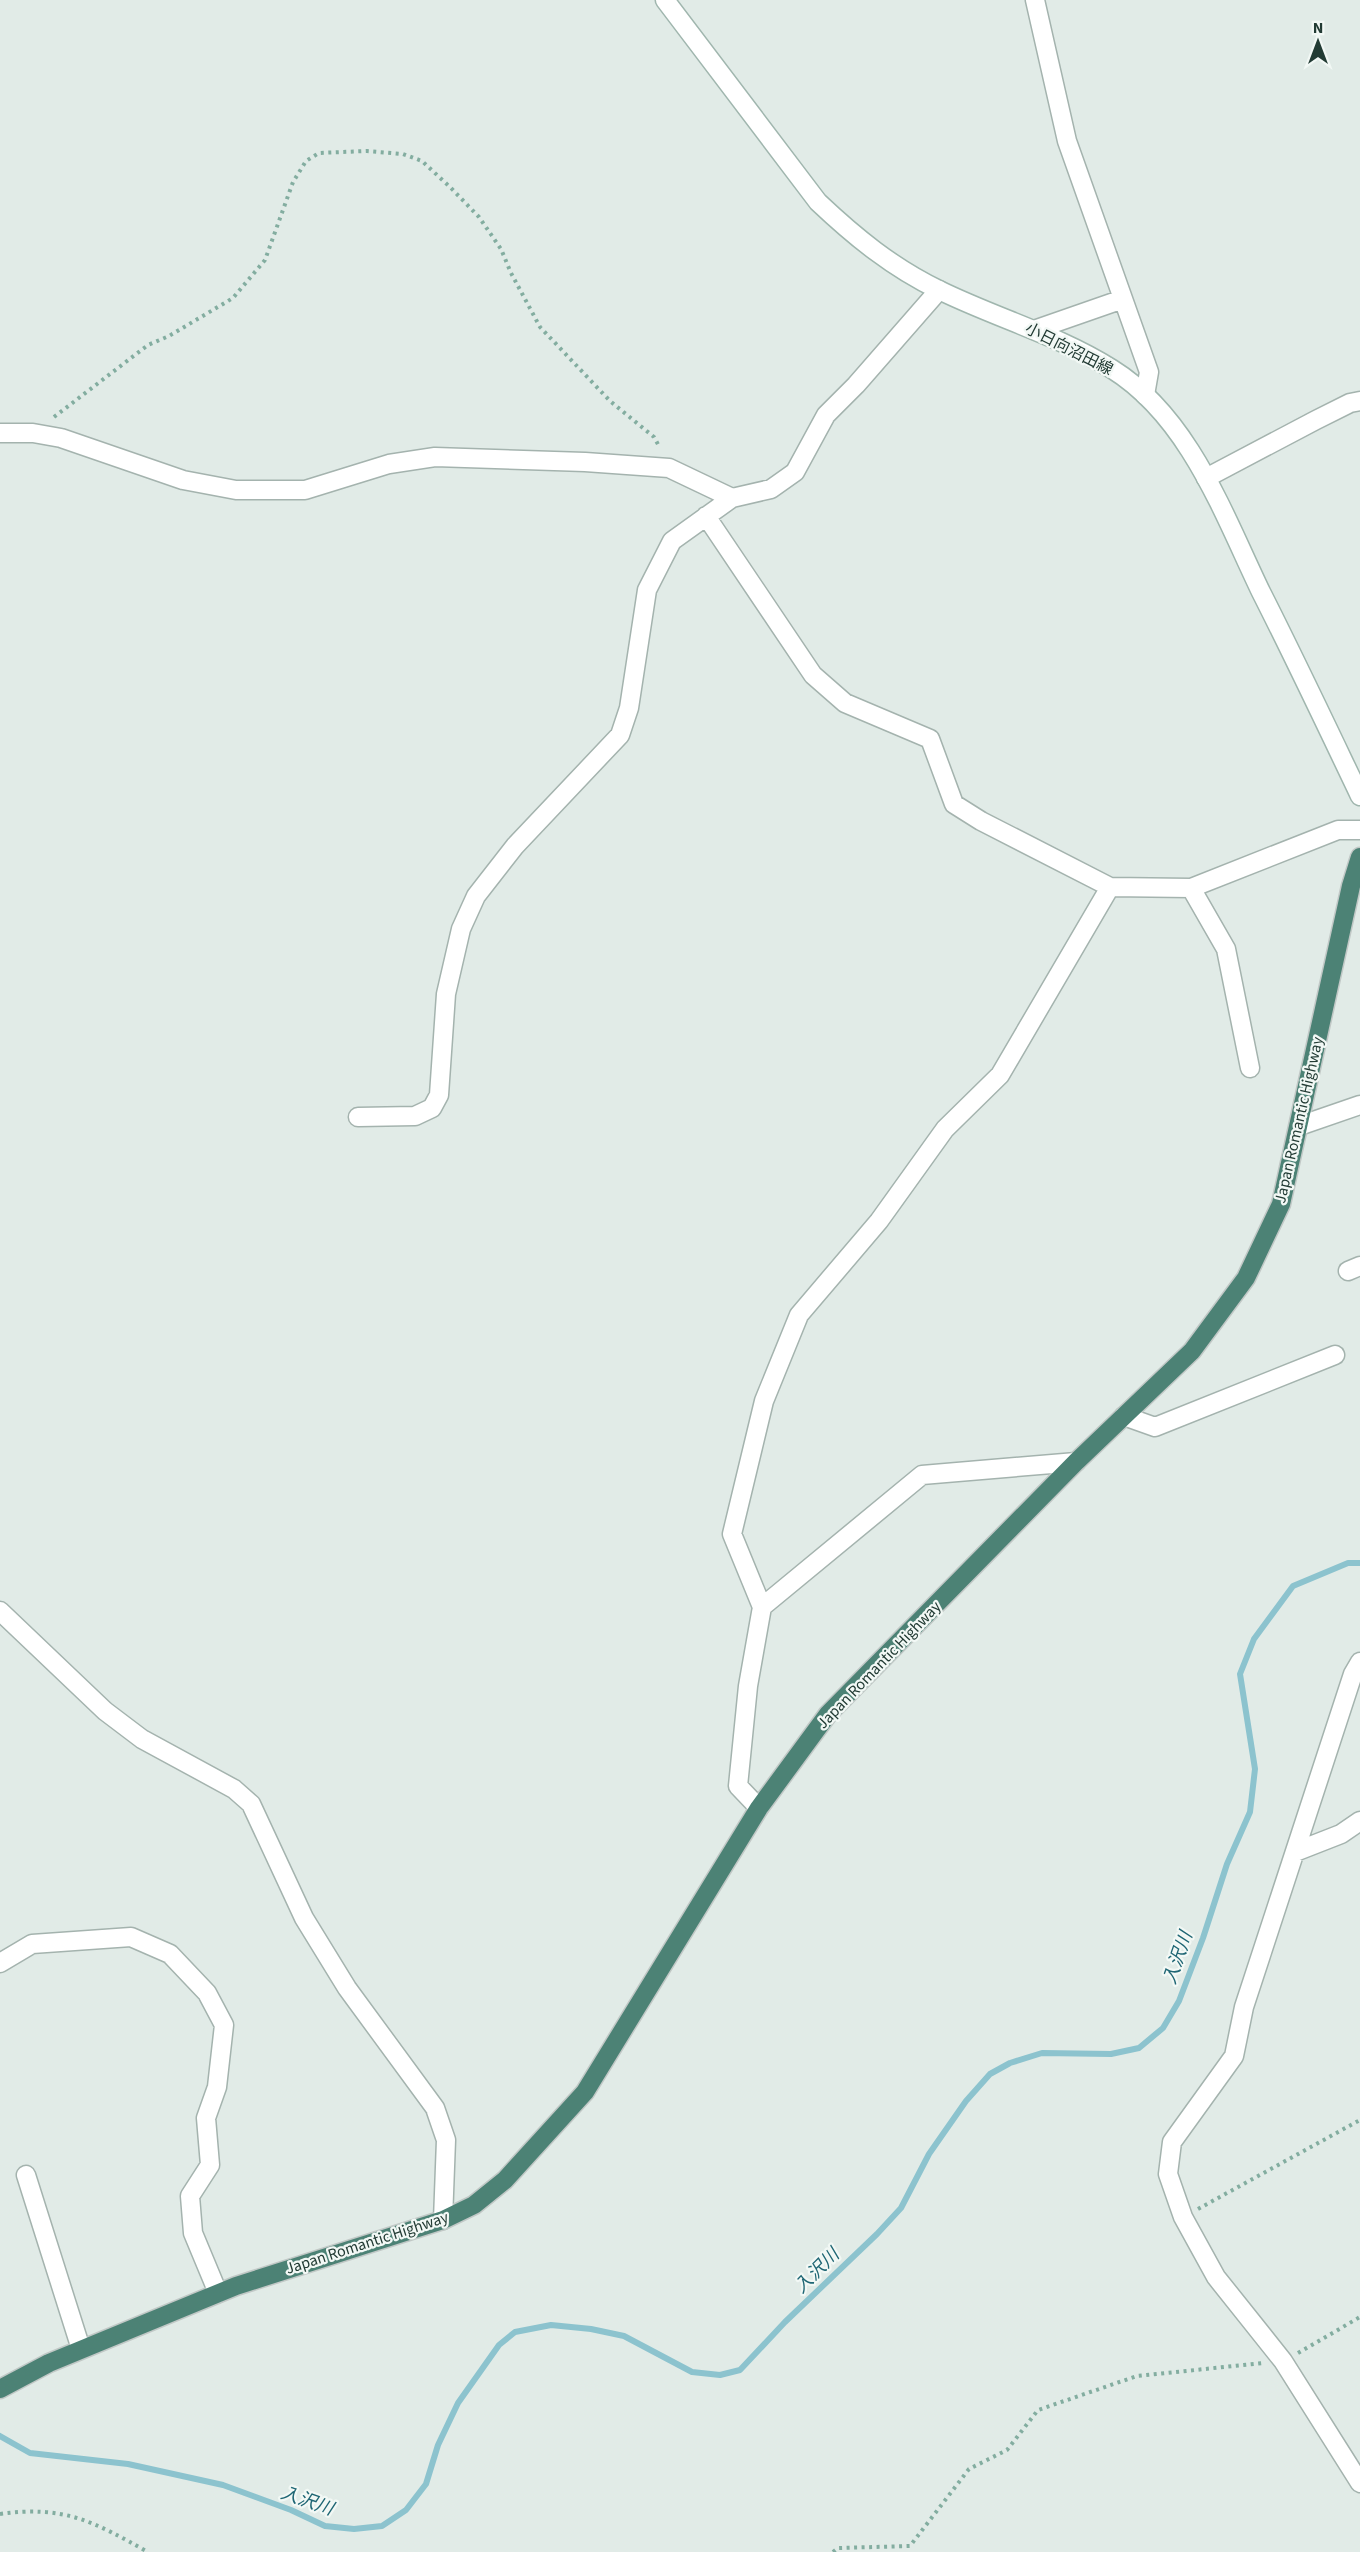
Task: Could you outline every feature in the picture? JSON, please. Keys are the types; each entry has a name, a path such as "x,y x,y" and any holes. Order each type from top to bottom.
{"highway":[{"name":"Japan Romantic Highway","path":"0,2389 49,2362 218,2293 443,2220 474,2205 505,2180 585,2092 759,1809 828,1714 1076,1462 1192,1351 1246,1278 1281,1204 1351,886 1360,857"}],"street":[{"name":"小日向沼田線","path":"665,0 818,202 876,252 939,290 1078,350 1113,370 1145,395 1184,442 1206,478 1360,796"},
{"path":"1035,0 1067,141 1149,372 1145,395"},
{"path":"358,1117 415,1116 432,1108 439,1095 446,994 461,929 476,896 514,846 620,735 629,708 647,590 672,541 732,498 771,489 795,472 826,415 856,385 939,290"},
{"path":"1035,330 1123,299"},
{"path":"1206,478 1316,420 1350,403 1360,401"},
{"path":"0,433 33,433 61,438 183,480 236,489 305,489 389,464 435,457 585,462 669,468 732,498"},
{"path":"706,516 813,675 845,703 930,739 954,804 981,821 1110,887 1191,888 1338,830 1360,830"},
{"path":"759,1809 738,1786 748,1686 762,1607 732,1534 765,1401 799,1315 879,1221 945,1129 1000,1075 1110,887"},
{"path":"1191,888 1226,949 1250,1068"},
{"path":"1299,1126 1360,1105"},
{"path":"1124,1416 1155,1427 1335,1355"},
{"path":"762,1607 922,1475 1076,1462"},
{"path":"0,1611 114,1718 142,1739 234,1789 251,1804 310,1928 347,1988 435,2108 446,2140 443,2220"},
{"path":"1360,1662 1353,1674 1244,2007 1234,2056 1172,2142 1167,2174 1183,2217 1216,2277 1283,2361 1360,2483"},
{"path":"1295,1852 1341,1834 1360,1821"},
{"path":"0,1963 32,1944 130,1937 170,1954 207,1993 224,2025 217,2087 206,2118 210,2165 190,2196 193,2233 218,2293"},
{"path":"26,2175 81,2349"}],"path":[{"path":"33,433 148,345 169,336 233,298 265,260 293,182 306,161 319,153 367,151 403,154 422,161 479,217 501,249 540,327 610,401 654,437 669,468"},
{"path":"1183,2217 1360,2120"},
{"path":"833,2552 838,2548 910,2546 969,2469 1007,2450 1038,2410 1137,2376 1283,2361 1360,2317"},
{"path":"0,2514 16,2512 69,2514 96,2523 148,2552"}],"waterway":[{"name":"入沢川","path":"0,2436 30,2453 128,2464 223,2485 291,2510 325,2526 354,2529 382,2526 406,2510 426,2484 438,2445 458,2403 499,2345 515,2332 551,2325 591,2329 624,2336 692,2372 720,2375 740,2370 785,2322 901,2208 929,2154 966,2101 990,2074 1010,2063 1042,2053 1111,2054 1139,2048 1163,2028 1179,2001 1203,1938 1227,1864 1250,1812 1255,1769 1240,1674 1254,1639 1293,1586 1348,1563 1360,1563"}]}
